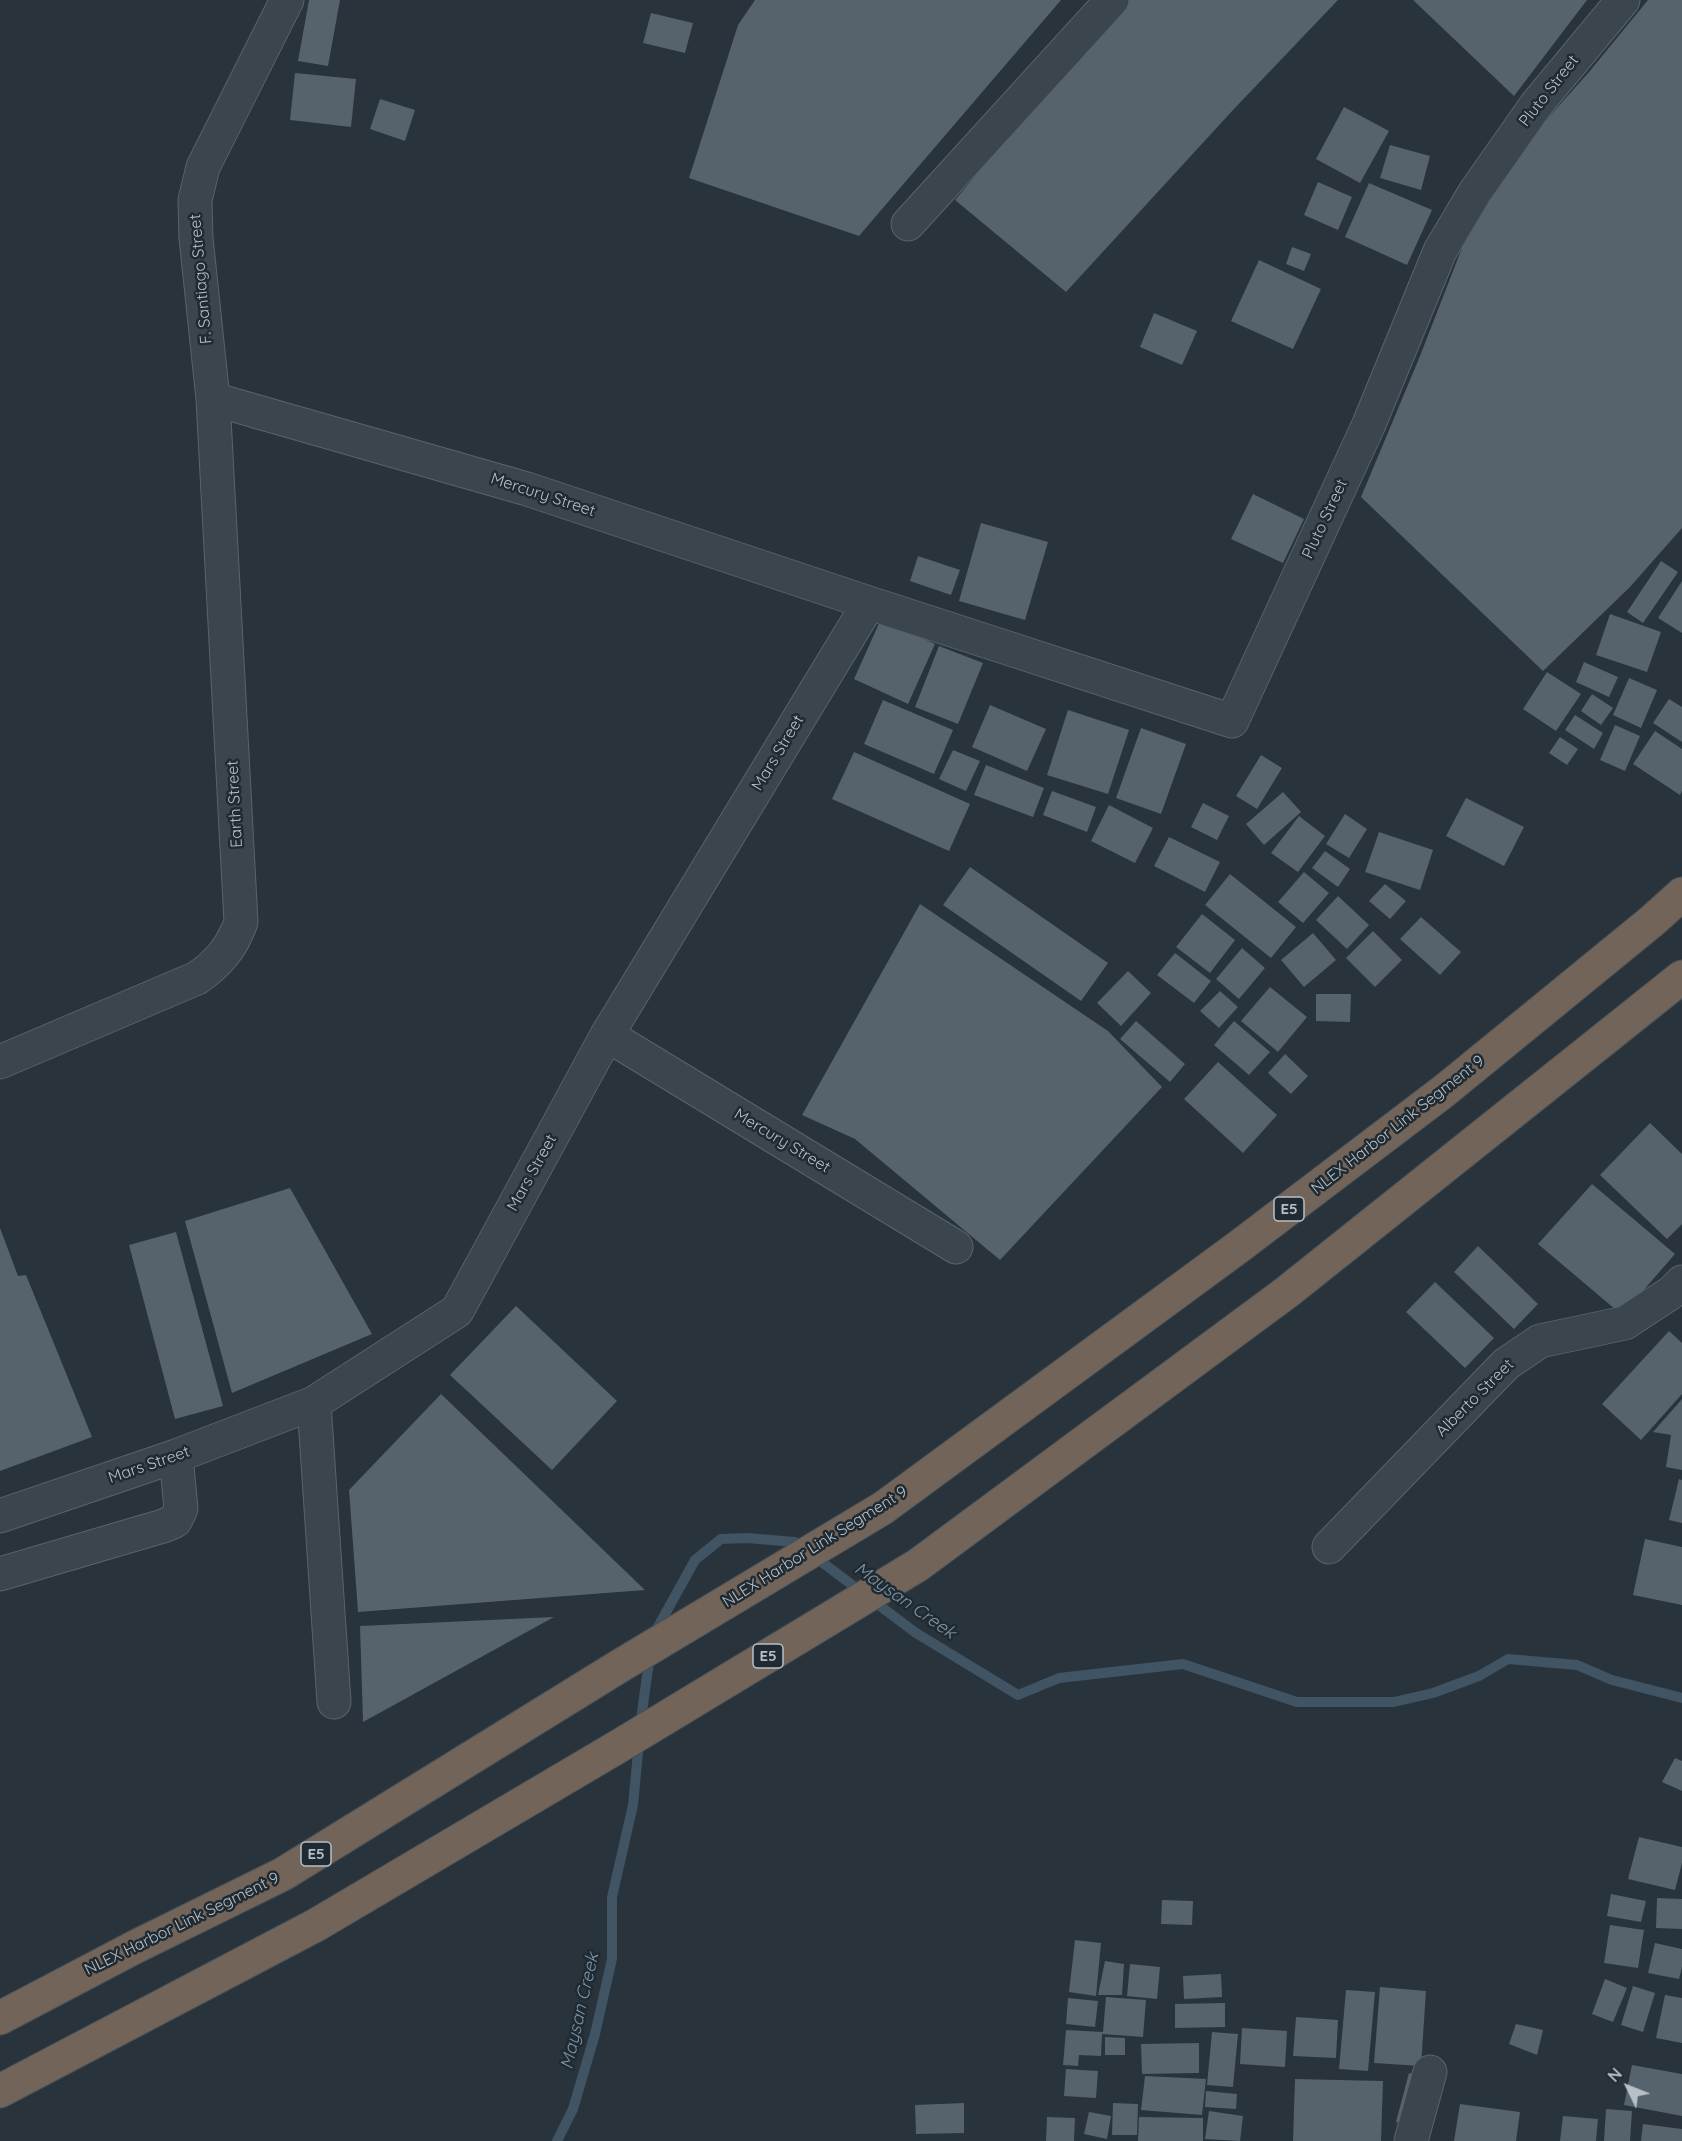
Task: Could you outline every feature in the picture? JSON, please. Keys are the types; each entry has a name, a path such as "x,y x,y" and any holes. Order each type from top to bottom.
{"highway":[{"name":"NLEX Harbor Link Segment 9","path":"0,2018 135,1947 284,1874 618,1667 883,1508 1237,1248 1444,1091 1682,894"},
{"name":"E5","path":"0,2091 17,2080 316,1925 619,1746 918,1565 1287,1292 1682,977"}],"street":[{"name":"F. Santiago Street","path":"213,399 196,238 195,200 202,167 287,0"},
{"path":"908,224 1112,0"},
{"name":"Pluto Street","path":"869,603 1232,721 1370,424 1440,250 1474,192 1536,105 1623,0"},
{"name":"Mercury Street","path":"213,399 527,489 869,603"},
{"name":"Earth Street","path":"0,1062 197,978 215,966 235,938 241,922 213,399"},
{"name":"Mars Street","path":"0,1516 176,1456 314,1403 457,1311 607,1035 869,603"},
{"name":"Mercury Street","path":"607,1035 956,1247"},
{"name":"Alberto Street","path":"1329,1547 1506,1364 1540,1341 1625,1323 1672,1292 1682,1281"},
{"path":"314,1403 334,1702"},
{"path":"0,1574 175,1521 181,1509 176,1456"},
{"path":"1411,2141 1430,2072"}],"building":[{"path":"309,0 340,0 328,66 298,61"},
{"path":"755,0 1061,0 859,236 689,178 738,25"},
{"path":"1123,0 1338,0 1233,110 1066,292 955,200"},
{"path":"1413,0 1587,0 1514,96"},
{"path":"1648,0 1682,0 1682,528 1630,587 1543,671 1361,497 1420,356 1474,217 1532,136 1589,72"},
{"path":"651,13 693,23 685,53 643,43"},
{"path":"295,73 356,79 351,127 290,120"},
{"path":"380,99 415,110 405,141 370,129"},
{"path":"1344,107 1389,131 1360,183 1316,159"},
{"path":"1390,145 1430,156 1421,190 1380,178"},
{"path":"1318,182 1352,197 1338,230 1304,215"},
{"path":"1369,183 1432,210 1407,265 1345,237"},
{"path":"1292,247 1311,254 1304,271 1286,264"},
{"path":"1259,260 1321,289 1293,349 1231,321"},
{"path":"1154,313 1197,331 1182,365 1140,347"},
{"path":"1253,494 1304,519 1283,563 1231,539"},
{"path":"981,523 1048,542 1025,620 959,601"},
{"path":"918,556 960,570 951,595 910,581"},
{"path":"1661,561 1678,572 1643,623 1627,612"},
{"path":"1682,581 1682,633 1658,618"},
{"path":"1610,614 1661,632 1647,672 1596,655"},
{"path":"881,619 935,644 908,704 854,679"},
{"path":"939,646 983,663 958,724 915,707"},
{"path":"1584,662 1618,677 1609,697 1576,682"},
{"path":"1547,672 1581,694 1556,731 1523,709"},
{"path":"1629,678 1657,690 1641,728 1613,715"},
{"path":"1592,694 1613,708 1601,725 1581,711"},
{"path":"1669,699 1682,707 1682,742 1653,723"},
{"path":"883,700 953,730 934,774 864,744"},
{"path":"990,705 1046,729 1027,771 972,747"},
{"path":"1068,710 1129,730 1108,794 1047,775"},
{"path":"1575,715 1603,733 1594,749 1565,730"},
{"path":"1615,725 1640,736 1625,771 1600,760"},
{"path":"1141,728 1186,744 1161,814 1116,798"},
{"path":"1655,731 1682,749 1682,791 1680,795 1633,764"},
{"path":"1560,737 1578,749 1567,765 1549,753"},
{"path":"953,750 980,761 966,791 939,779"},
{"path":"854,752 970,804 949,851 832,799"},
{"path":"1261,755 1282,768 1257,809 1236,796"},
{"path":"986,765 1044,788 1033,817 974,795"},
{"path":"1052,791 1096,807 1087,832 1043,815"},
{"path":"1283,792 1301,812 1264,845 1246,824"},
{"path":"1466,798 1524,827 1504,866 1446,836"},
{"path":"1203,803 1229,816 1217,840 1191,827"},
{"path":"1109,805 1153,828 1135,863 1091,841"},
{"path":"1345,814 1367,829 1349,858 1326,844"},
{"path":"1299,816 1325,836 1298,872 1271,853"},
{"path":"1379,832 1433,850 1420,890 1365,872"},
{"path":"1169,837 1220,862 1205,892 1154,866"},
{"path":"1325,851 1350,869 1338,887 1312,868"},
{"path":"970,867 1108,963 1081,1001 943,905"},
{"path":"1304,872 1329,893 1303,923 1278,902"},
{"path":"1230,874 1296,927 1271,958 1205,905"},
{"path":"1385,884 1406,901 1390,919 1369,901"},
{"path":"1338,896 1369,925 1347,949 1316,920"},
{"path":"920,904 1108,1031 1162,1087 1000,1260 855,1139 802,1115"},
{"path":"1202,914 1235,940 1210,973 1176,947"},
{"path":"1421,917 1461,952 1440,975 1400,939"},
{"path":"1373,931 1402,960 1375,987 1346,958"},
{"path":"1313,933 1336,960 1304,987 1281,960"},
{"path":"1242,948 1265,968 1239,999 1216,979"},
{"path":"1175,953 1211,981 1194,1003 1157,975"},
{"path":"1128,971 1151,993 1121,1026 1097,1003"},
{"path":"1270,987 1307,1017 1278,1052 1241,1021"},
{"path":"1220,991 1238,1007 1219,1028 1200,1011"},
{"path":"1316,994 1351,994 1350,1022 1316,1021"},
{"path":"1136,1021 1185,1064 1170,1082 1120,1039"},
{"path":"1234,1021 1270,1052 1249,1075 1214,1045"},
{"path":"1285,1054 1308,1076 1291,1094 1268,1073"},
{"path":"1218,1062 1277,1115 1243,1153 1184,1099"},
{"path":"1650,1123 1682,1154 1682,1224 1667,1239 1600,1175"},
{"path":"1592,1184 1675,1254 1622,1315 1538,1244"},
{"path":"290,1188 372,1334 232,1393 185,1221"},
{"path":"0,1228 18,1276 26,1275 92,1437 0,1471"},
{"path":"176,1232 223,1406 175,1419 129,1245"},
{"path":"1478,1246 1538,1304 1514,1329 1454,1272"},
{"path":"1435,1282 1494,1338 1465,1368 1406,1312"},
{"path":"516,1306 617,1401 552,1470 450,1375"},
{"path":"1669,1331 1682,1343 1682,1394 1641,1440 1602,1404"},
{"path":"441,1394 645,1590 358,1612 349,1490"},
{"path":"1682,1399 1682,1470 1666,1467 1671,1435 1653,1432"},
{"path":"1679,1479 1682,1480 1682,1523 1669,1520"},
{"path":"1645,1539 1682,1547 1682,1605 1633,1595"},
{"path":"554,1617 363,1722 360,1626"},
{"path":"1675,1758 1682,1761 1682,1791 1662,1782"},
{"path":"1639,1837 1682,1847 1682,1863 1675,1890 1628,1879"},
{"path":"1611,1894 1646,1901 1641,1922 1607,1916"},
{"path":"1657,1898 1682,1899 1682,1929 1656,1928"},
{"path":"1162,1900 1193,1901 1192,1925 1161,1924"},
{"path":"1610,1925 1644,1930 1638,1968 1604,1963"},
{"path":"1075,1940 1101,1943 1096,1996 1069,1992"},
{"path":"1655,1943 1682,1949 1679,1979 1648,1973"},
{"path":"1105,1961 1124,1964 1122,1995 1098,1995"},
{"path":"1130,1964 1160,1967 1157,1999 1127,1996"},
{"path":"1221,1974 1222,1997 1184,1999 1183,1976"},
{"path":"1605,1979 1627,1988 1613,2022 1592,2014"},
{"path":"1633,1986 1655,1993 1643,2032 1621,2025"},
{"path":"1380,1987 1426,1991 1421,2066 1374,2063"},
{"path":"1346,1990 1375,1992 1368,2071 1339,2069"},
{"path":"1665,1995 1682,1998 1682,2043 1656,2038"},
{"path":"1106,1997 1146,2000 1143,2037 1102,2034 1101,2056 1079,2055 1078,2066 1063,2065 1066,2030 1103,2032"},
{"path":"1068,1998 1098,2001 1095,2027 1066,2024"},
{"path":"1225,2003 1225,2027 1175,2028 1175,2004"},
{"path":"1296,2017 1338,2020 1336,2058 1293,2056"},
{"path":"1516,2024 1543,2030 1537,2055 1509,2044"},
{"path":"1242,2028 1287,2031 1285,2067 1240,2064"},
{"path":"1212,2032 1238,2034 1233,2087 1207,2085"},
{"path":"1105,2037 1125,2038 1125,2055 1105,2055"},
{"path":"1199,2043 1199,2073 1142,2074 1141,2044"},
{"path":"1632,2065 1682,2074 1682,2116 1624,2105"},
{"path":"1066,2069 1098,2071 1096,2098 1064,2096"},
{"path":"1409,2073 1422,2076 1410,2126 1396,2122"},
{"path":"1145,2076 1206,2079 1202,2115 1141,2110"},
{"path":"1295,2079 1383,2081 1381,2141 1293,2141"},
{"path":"1206,2091 1237,2094 1236,2109 1205,2107"},
{"path":"964,2103 964,2133 916,2134 915,2105"},
{"path":"1113,2103 1138,2104 1137,2135 1112,2135"},
{"path":"1460,2104 1520,2112 1516,2141 1454,2141"},
{"path":"1606,2109 1632,2111 1630,2141 1604,2141"},
{"path":"1209,2111 1243,2116 1240,2141 1205,2139"},
{"path":"1089,2112 1111,2116 1107,2139 1084,2134"},
{"path":"1563,2116 1598,2119 1596,2141 1560,2141"},
{"path":"1047,2117 1075,2118 1074,2141 1046,2141"},
{"path":"1139,2117 1203,2118 1203,2141 1138,2141"},
{"path":"1643,2124 1682,2129 1682,2141 1641,2141"}],"waterway":[{"name":"Maysan Creek","path":"654,1634 695,1560 721,1539 747,1538 795,1542 916,1633 1018,1695 1059,1678 1183,1664 1297,1702 1394,1702 1433,1693 1479,1676 1508,1659 1577,1665 1612,1680 1682,1698"},
{"name":"Maysan Creek","path":"640,1726 650,1655"},
{"name":"Maysan Creek","path":"557,2141 573,2109 595,2034 612,1959 612,1897 633,1805 639,1742"}]}
